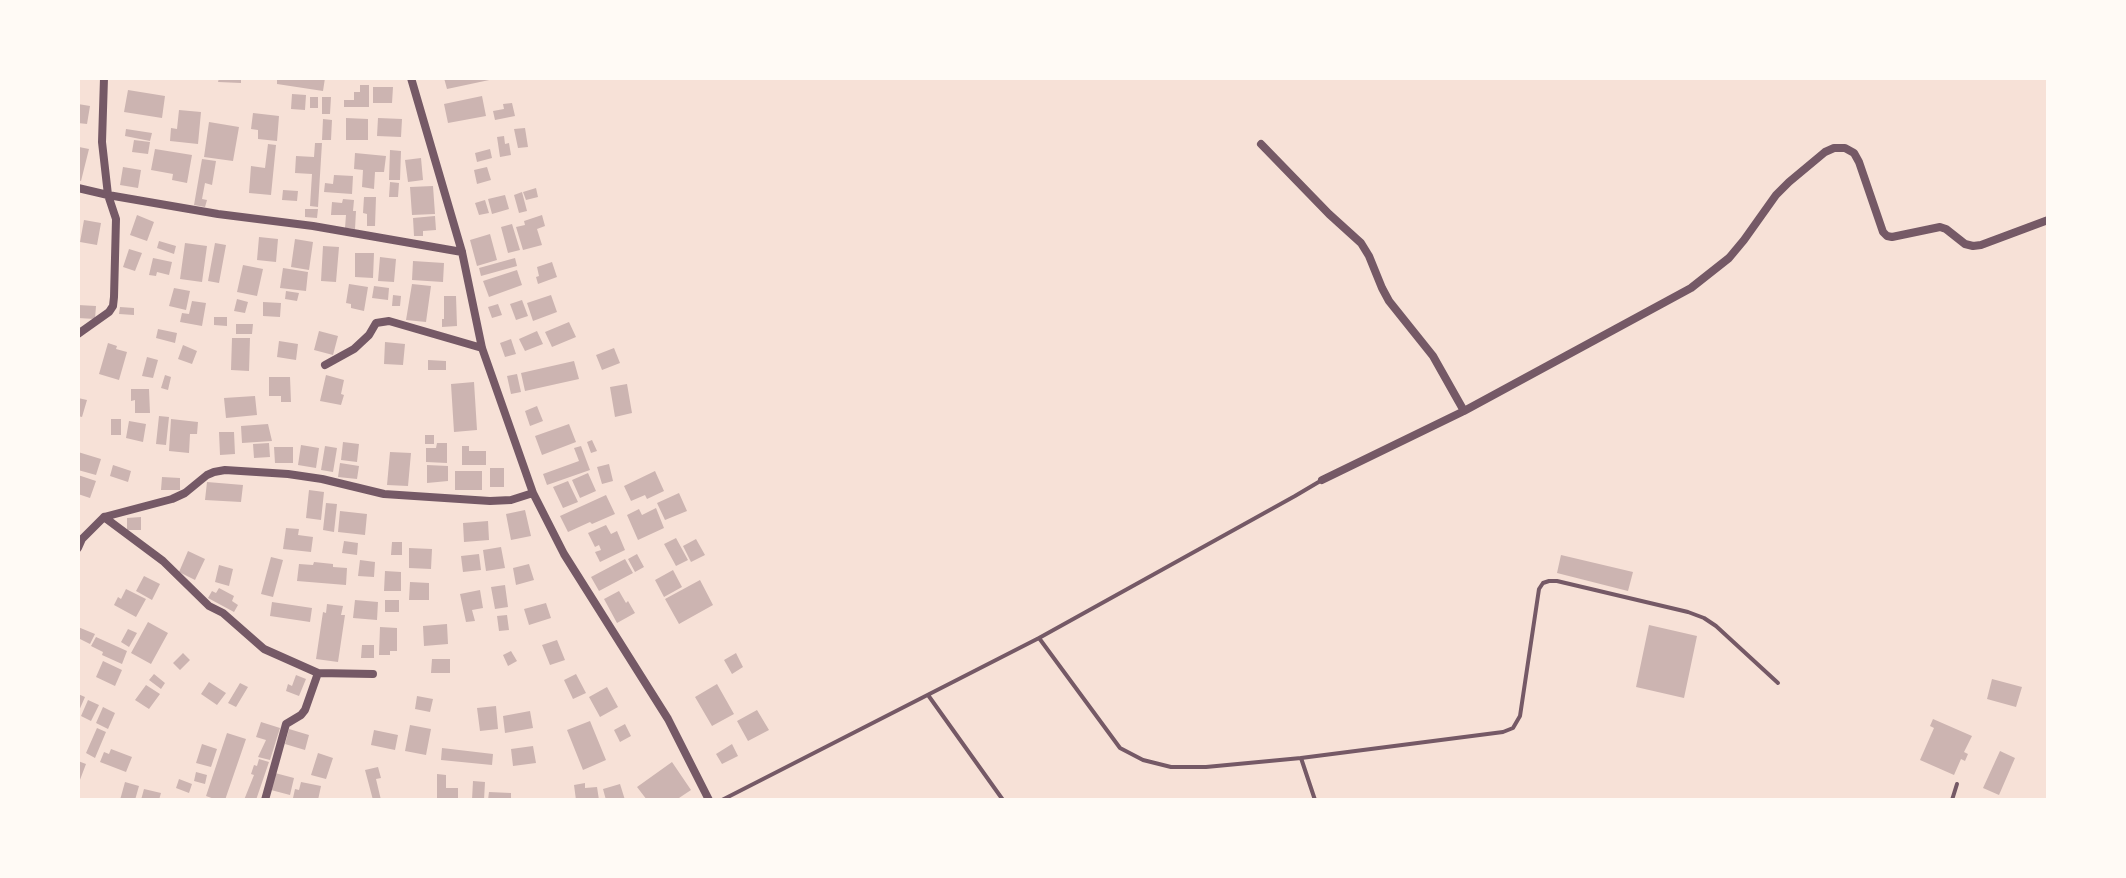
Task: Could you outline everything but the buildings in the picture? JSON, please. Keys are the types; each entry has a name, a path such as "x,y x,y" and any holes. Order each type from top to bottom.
{"street":[{"path":"78,334 113,306 116,219 108,195 102,142 104,78"},
{"path":"411,78 462,252 482,348 533,493 564,554 668,719 709,800"},
{"path":"1261,144 1361,243 1389,301 1433,356 1464,411"},
{"path":"1322,480 1464,411 1691,288 1729,258 1789,182 1834,148 1845,148 1854,153 1887,236 1940,227 1973,246 2048,220"},
{"path":"78,188 218,214 313,226 462,252"},
{"path":"325,365 354,349 369,335 376,323 389,321 482,348"},
{"path":"79,541 104,517 172,499 185,493 207,475 225,470 311,477 384,494 490,501 511,500 533,493"},
{"path":"104,517 163,561 209,606 223,613 264,649 318,673 373,674"},
{"path":"265,800 286,724 305,710 318,673"}],"lane":[{"path":"722,800 1039,638 1322,480"},
{"path":"1039,638 1120,748 1143,760 1171,767 1206,767 1301,758 1503,732 1513,728 1520,716 1539,589 1549,581 1704,618 1778,683"},
{"path":"928,695 1003,800"},
{"path":"1301,758 1315,800"},
{"path":"1952,800 1957,784"}]}
